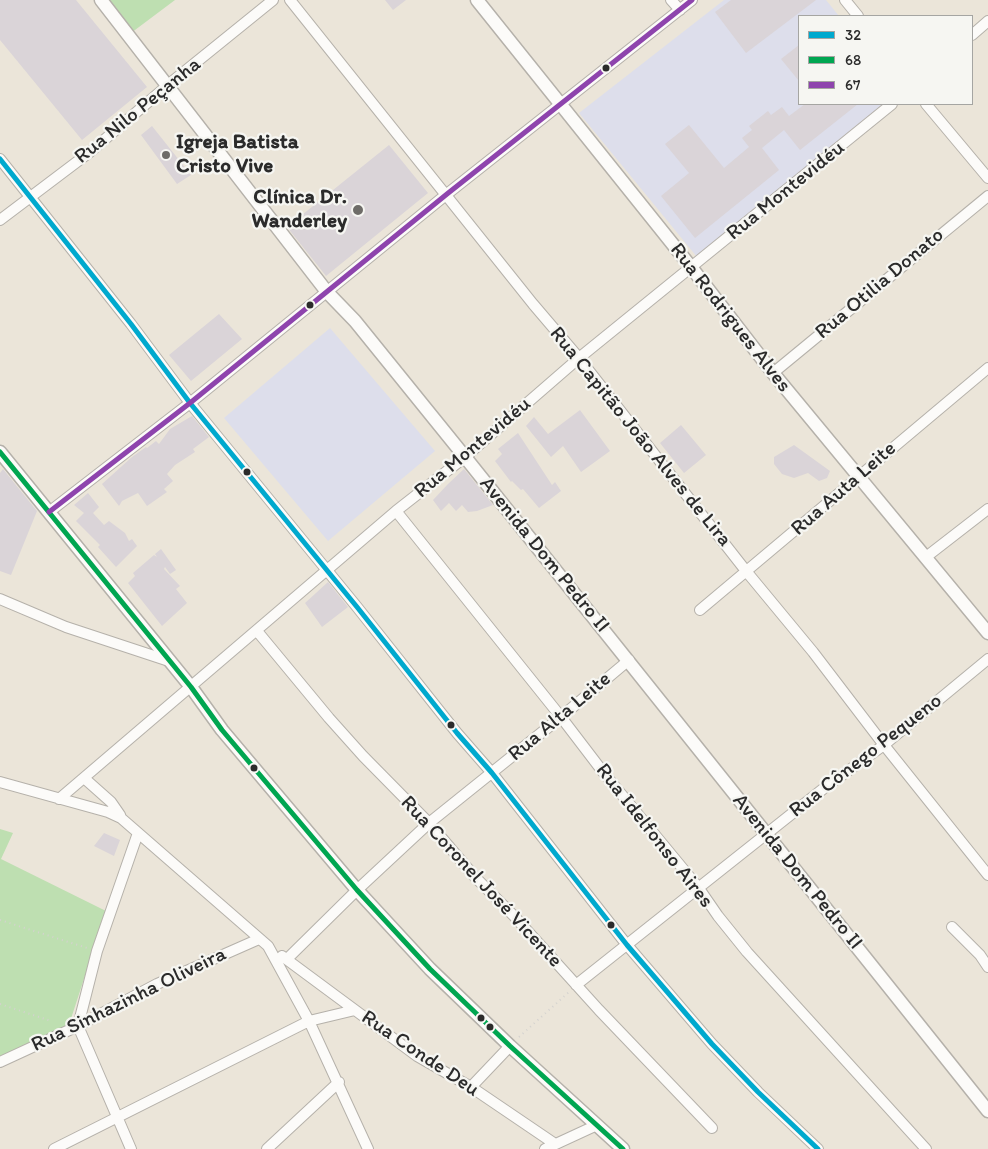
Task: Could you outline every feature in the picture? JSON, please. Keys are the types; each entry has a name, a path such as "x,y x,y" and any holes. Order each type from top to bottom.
{"main road":[{"name":"Avenida Dom Pedro II","path":"101,0 327,292 355,321 465,456 988,1111"},
{"name":"Rua Rodrigues Alves","path":"476,0 691,267 773,374 988,634"},
{"path":"0,452 191,687 222,730 357,890 430,969 510,1046 623,1149"}],"street":[{"name":"Rua Nilo Peçanha","path":"0,220 90,152 168,85 273,0"},
{"name":"Rua Capitão João Alves de Lira","path":"290,0 533,304 579,358 988,875"},
{"path":"671,0 680,10"},
{"path":"49,512 190,403 446,194 692,0"},
{"path":"845,0 857,15"},
{"path":"973,34 988,21"},
{"name":"Rua Montevidéu","path":"58,799 579,358 891,105"},
{"path":"927,105 988,178"},
{"path":"0,159 131,324 190,403 327,570 456,733 492,772 627,945 712,1044 746,1080 818,1149"},
{"name":"Rua Otilia Donato","path":"773,374 988,196"},
{"name":"Rua Auta Leite","path":"700,610 988,368"},
{"path":"926,557 988,509"},
{"name":"Rua Idelfonso Aires","path":"396,511 562,717 603,772 698,887 747,952 926,1149"},
{"path":"0,598 66,627 169,660"},
{"name":"Rua Coronel José Vicente","path":"257,630 329,718 363,756 429,823 476,877 638,1052 712,1128"},
{"name":"Rua Cônego Pequeno","path":"576,985 823,789 884,745 988,659"},
{"name":"Rua Alta Leite","path":"287,959 429,823 562,717 628,660"},
{"path":"84,778 111,802 121,818"},
{"path":"0,782 108,812 121,818 259,939 287,959"},
{"path":"131,1149 78,1026 97,951 138,833"},
{"path":"952,927 984,952 988,967"},
{"name":"Rua Sinhazinha Oliveira","path":"0,1062 78,1026 157,984 259,939"},
{"path":"268,946 310,1021 368,1149"},
{"name":"Rua Conde Deu","path":"287,959 417,1056 471,1087 512,1114 550,1147"},
{"path":"54,1149 310,1021 355,1010"},
{"path":"471,1087 510,1046"},
{"path":"267,1149 339,1082"},
{"path":"550,1147 597,1125"}],"path":[{"path":"0,920 97,951"},
{"path":"510,1046 576,985"},
{"path":"0,1004 51,1021"}],"shaded area":[{"path":"724,0 826,0 838,15 798,15 798,105 882,105 697,257 579,113"},
{"path":"330,328 435,451 328,541 224,418"}],"green space":[{"path":"106,0 175,0 131,33"},
{"path":"0,829 13,833 1,859 106,911 67,1031 0,1065"}],"building":[{"path":"0,0 76,0 147,87 82,140 0,40"},
{"path":"385,0 406,0 393,10"},
{"path":"731,0 816,0 746,53 715,12"},
{"path":"798,46 798,80 781,59"},
{"path":"804,105 857,105 800,150 784,130 762,148 779,170 695,238 661,196 689,173 665,144 689,125 724,168 749,147 742,138 752,130 749,126 768,111 771,115 782,107 789,116"},
{"name":"Igreja Batista Cristo Vive","path":"152,126 191,175 177,184 141,135"},
{"name":"Clínica Dr. Wanderley","path":"389,145 428,193 326,276 287,227"},
{"path":"219,314 242,339 191,381 169,355"},
{"path":"580,410 610,451 581,472 563,446 551,457 526,426 534,417 548,434"},
{"path":"192,416 209,437 193,449 195,452 175,465 167,474 173,481 164,489 167,492 147,506 138,493 122,501 119,506 102,484 132,457 156,441 159,444 170,429"},
{"path":"681,425 706,455 684,473 660,443"},
{"path":"518,433 552,485 555,482 561,491 539,508 523,489 521,490 511,482 495,461 502,454 498,449"},
{"path":"794,445 830,471 827,478 819,481 808,473 794,478 782,474 774,464 774,457"},
{"path":"3,469 37,511 11,575 0,571 0,473"},
{"path":"464,469 493,505 468,512 462,505 456,511 449,503 441,511 433,500"},
{"path":"88,493 99,507 93,513 104,525 109,521 125,533 129,541 132,539 137,546 116,567 98,547 100,545 76,521 84,513 74,505"},
{"path":"161,549 176,570 170,574 165,567 164,569 180,586 176,589 187,603 162,626 128,583 135,576 133,573 154,555 157,557 155,554"},
{"path":"328,582 348,607 322,627 305,603"},
{"path":"104,833 120,840 114,856 94,846"}],"transit line":[{"name":"67","path":"49,512 190,403 447,194 692,0"},
{"name":"32","path":"0,159 131,324 190,403 357,607 457,733 492,773 627,945 712,1044 758,1092 818,1149"},
{"name":"68","path":"0,452 191,687 222,730 357,890 430,969 510,1046 623,1149"}],"place":[{"name":"Igreja Batista Cristo Vive","path":"166,155"},
{"name":"Clínica Dr. Wanderley","path":"358,210"}]}
